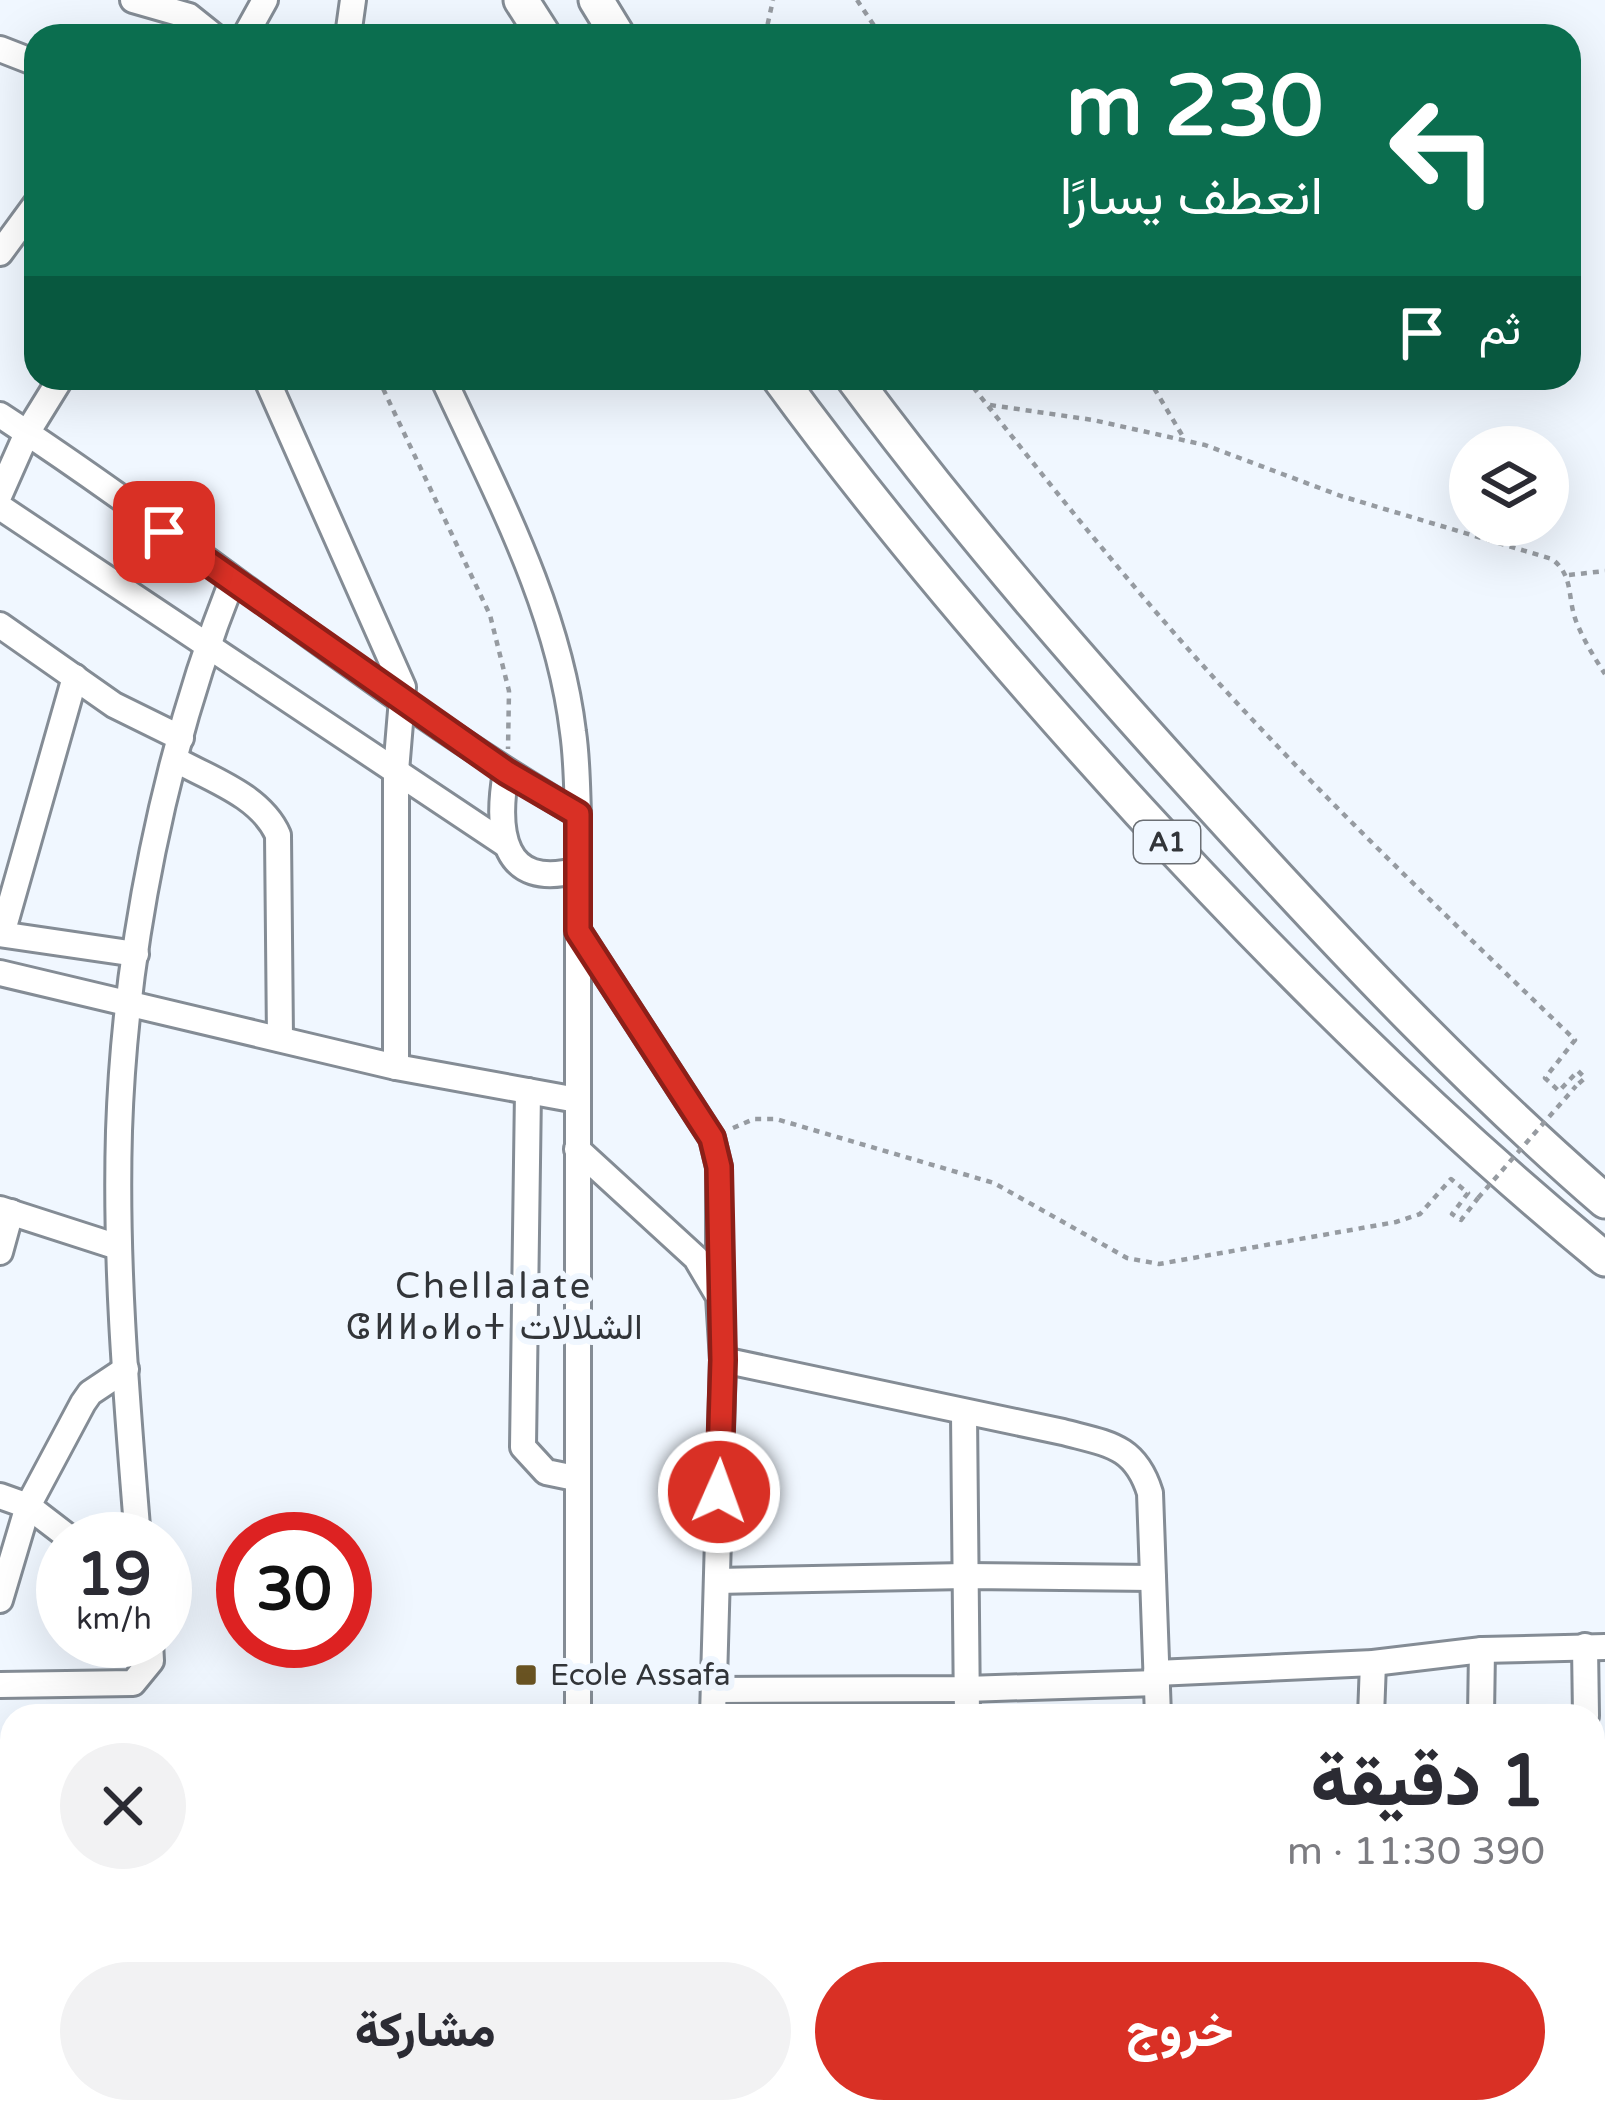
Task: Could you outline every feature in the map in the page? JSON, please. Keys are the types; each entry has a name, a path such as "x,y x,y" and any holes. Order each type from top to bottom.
{"highway":[{"name":"A1","path":"788,390 951,597 1240,921 1380,1058 1605,1259"},
{"name":"A1","path":"862,390 1020,592 1122,709 1343,949 1605,1201"}],"street":[{"path":"133,0 189,16 199,24"},
{"path":"0,253 24,220"},
{"path":"0,494 27,433 54,390"},
{"path":"271,390 403,687 396,771 396,1067"},
{"path":"449,390 513,530 557,653 573,730 578,814 578,1704"},
{"path":"0,415 400,699 506,772 578,814"},
{"path":"0,507 505,844"},
{"path":"134,1512 118,1247 119,1128 128,1002 178,749 206,646 232,581"},
{"path":"0,625 271,819 278,835 280,1039"},
{"path":"75,677 1,934 136,954"},
{"path":"506,772 500,828 512,857 546,874 578,870"},
{"path":"578,931 712,1138 719,1167 723,1360 713,1704"},
{"path":"0,973 396,1067 577,1100"},
{"path":"528,1091 523,1448 546,1472 575,1478"},
{"path":"577,1149 696,1258 719,1297"},
{"path":"0,1252 5,1210 118,1247"},
{"path":"723,1360 1064,1432 1127,1454 1142,1468 1150,1493 1158,1704"},
{"path":"0,1600 28,1506 83,1403 126,1369"},
{"path":"964,1414 967,1704"},
{"path":"0,1496 36,1512"},
{"path":"716,1581 1153,1578"},
{"path":"714,1690 966,1689 1373,1664 1482,1650 1595,1647 1588,1704"},
{"path":"1481,1704 1482,1650"},
{"path":"1371,1704 1373,1664"},
{"path":"0,1685 133,1683 145,1668"}],"path":[{"path":"384,390 490,615 509,691 506,772"},
{"path":"712,1138 754,1119 776,1119 994,1183 1127,1258 1159,1264 1420,1214 1451,1179 1468,1193 1452,1214 1461,1220 1585,1078 1578,1071 1558,1091 1545,1078 1575,1040 1351,822 1214,678 975,390"},
{"path":"1155,390 1186,440"},
{"path":"986,405 1093,420 1186,440 1341,496 1536,553 1567,575 1574,615 1605,674"},
{"path":"1567,575 1605,572"}],"place":[{"name":"Ecole Assafa","path":"526,1675"}],"district":[{"name":"Chellalate ⵛⵍⵍⴰⵍⴰⵜ الشلالات","path":"494,1306"}],"route":[{"path":"164,532 506,772 578,814 578,931 712,1138 719,1167 723,1360 719,1492"}]}
